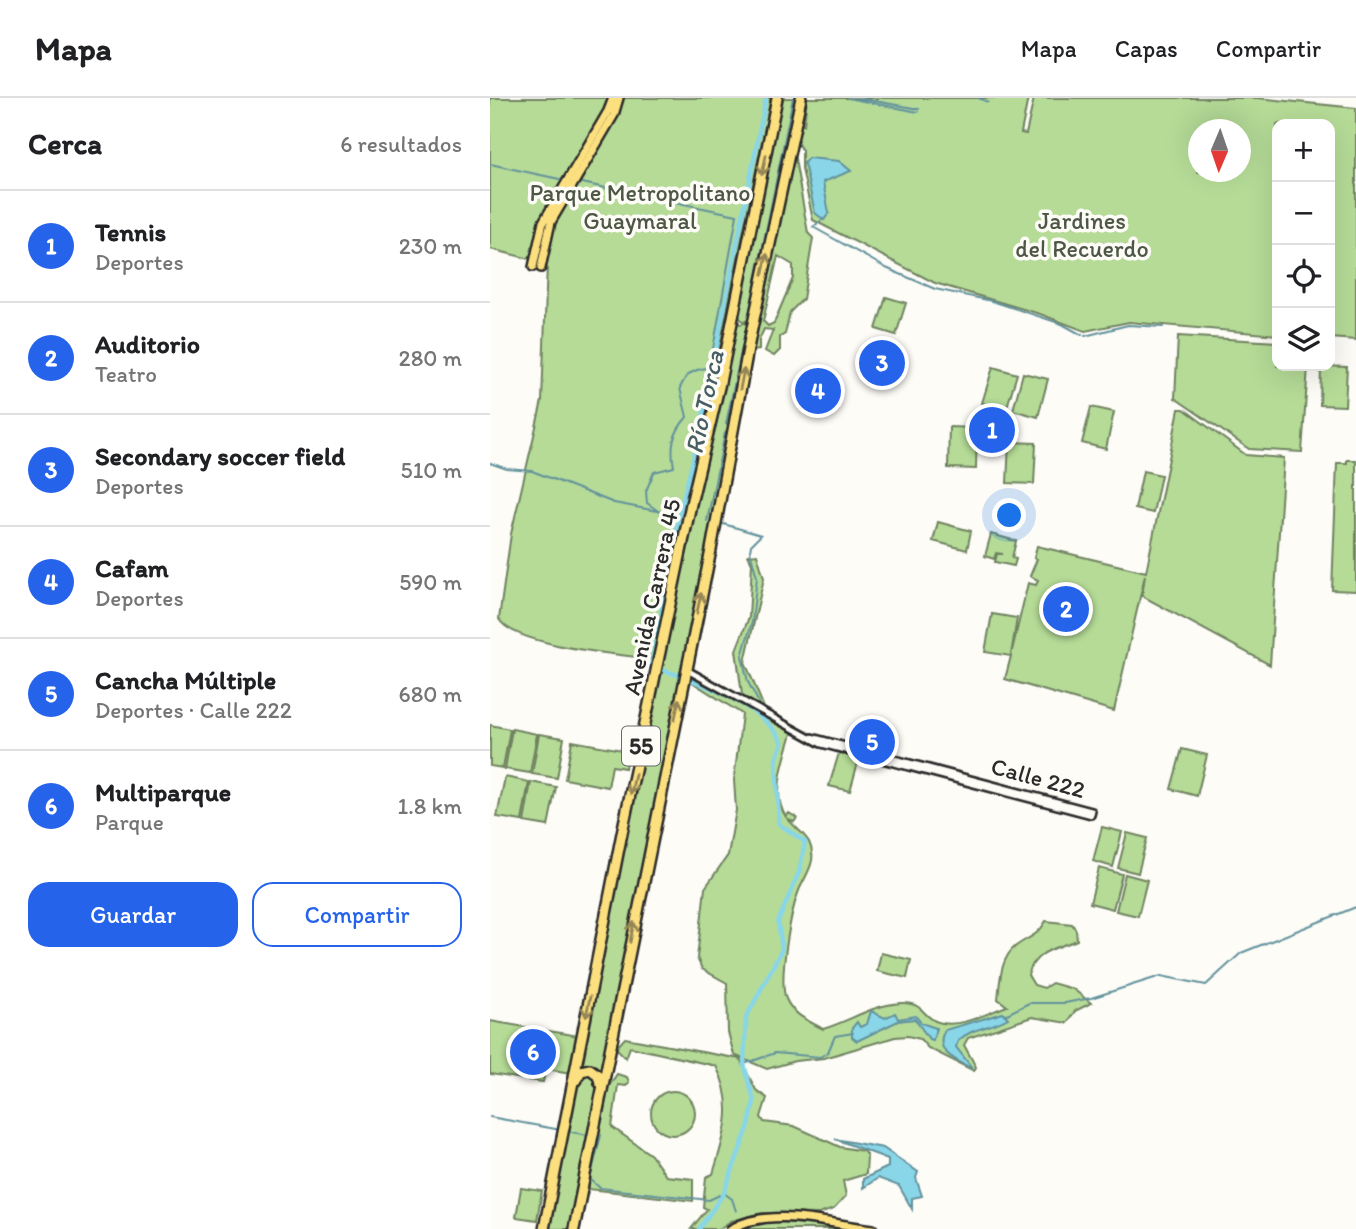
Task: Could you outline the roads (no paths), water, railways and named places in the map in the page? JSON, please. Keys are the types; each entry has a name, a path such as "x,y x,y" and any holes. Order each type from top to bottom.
{"highway":[{"name":"Avenida Carrera 45","path":"544,1229 669,606 735,310 777,98"},
{"name":"Avenida Carrera 45","path":"574,1229 755,314 801,98"},
{"path":"735,310 738,321 745,324 755,314"},
{"path":"570,1098 580,1073 592,1070 600,1080 597,1106"}],"main road":[{"path":"613,98 608,111 542,222 537,267 551,222 614,115 620,98"},
{"path":"731,1229 747,1221 781,1218 873,1229"}],"street":[{"name":"Calle 222","path":"685,670 821,744 1091,813"}],"water":[{"path":"808,158 839,161 851,171 823,182 829,213 824,220 815,213 804,163"},
{"path":"871,1011 885,1018 895,1013 898,1019 916,1016 921,1023 936,1028 933,1040 929,1039 915,1019 898,1021 857,1041 852,1037 852,1028 857,1022 860,1027 867,1024"},
{"path":"1003,1013 1008,1018 969,1033 958,1041 956,1047 973,1069 954,1059 944,1049 942,1037 945,1030"},
{"path":"835,1139 883,1148 918,1172 916,1178 922,1196 912,1198 912,1209 899,1186 878,1178 863,1188 863,1179 888,1167 888,1159"}],"waterway":[{"name":"Río Torca","path":"699,1229 724,1193 749,1125 754,1101 744,1064 746,1018 782,949 778,922 799,872 805,842 779,824 776,760 782,742 772,728 759,716 724,694 651,667 678,519 699,436 766,98"},
{"path":"749,315 793,98"},
{"path":"848,98 918,112"},
{"path":"858,98 919,109"},
{"path":"978,98 988,102"},
{"path":"490,164 564,180"},
{"name":"Río Torca","path":"577,182 737,215 712,355 706,368 690,374 680,388 687,417 674,440 674,467 654,472 646,491 647,503 658,511"},
{"path":"822,220 813,227 886,268 935,289 992,301 1062,324 1082,335"},
{"path":"1085,336 1128,325 1163,327"},
{"name":"Río Torca","path":"726,424 746,329"},
{"name":"Río Torca","path":"707,521 725,433"},
{"path":"490,463 507,469 532,471 614,503 684,516"},
{"path":"720,523 761,535 751,545 750,551 757,577 752,622 742,656 748,682 759,703"},
{"path":"1005,1015 1029,1003 1065,1003 1091,998 1161,976 1206,985 1241,953 1356,907"},
{"path":"744,1064 775,1053 820,1057 828,1052 835,1036 853,1033"},
{"path":"490,1117 561,1130"},
{"path":"566,1131 588,1135"},
{"path":"598,1135 601,1135 590,1179 600,1188 709,1200 724,1193 732,1199 736,1211"}],"place":[{"name":"Secondary soccer field","path":"882,363"},
{"name":"Cafam","path":"818,391"},
{"name":"Tennis","path":"992,430"},
{"name":"Auditorio","path":"1066,609"},
{"name":"Cancha Múltiple","path":"872,742"},
{"name":"Multiparque","path":"533,1052"}],"park label":[{"name":"Parque Metropolitano Guaymaral","path":"640,207"},
{"name":"Jardines del Recuerdo","path":"1082,235"}]}
